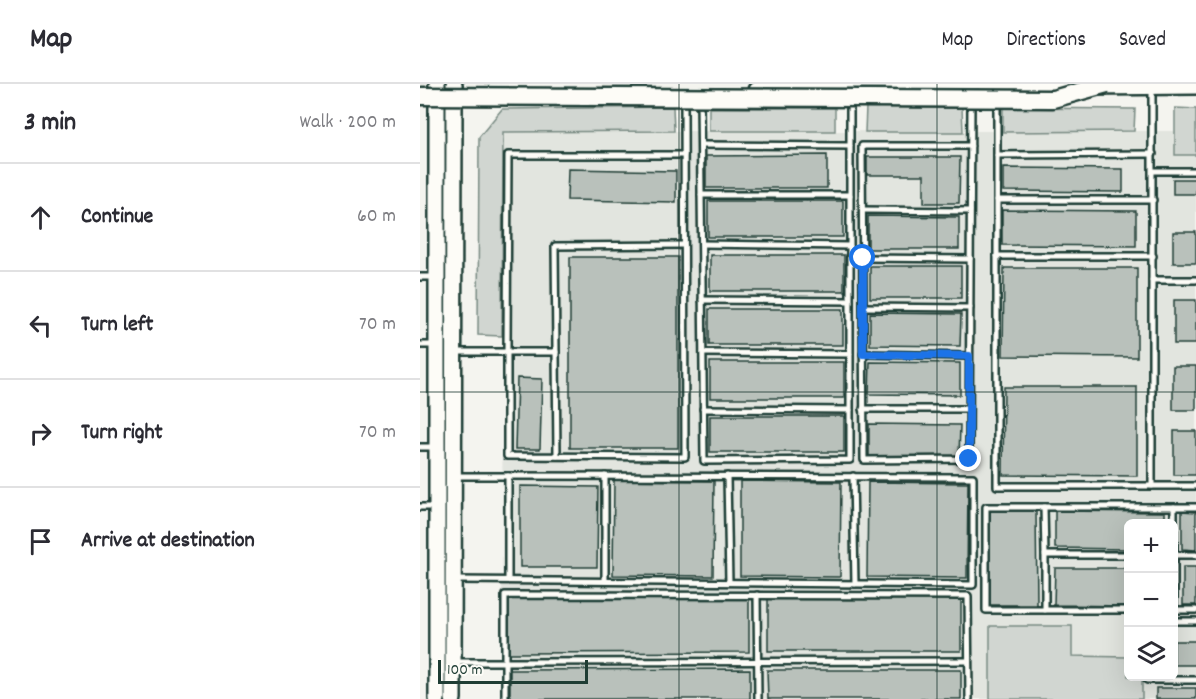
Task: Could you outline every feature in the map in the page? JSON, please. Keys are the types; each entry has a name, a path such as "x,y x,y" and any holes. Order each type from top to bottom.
{"main road":[{"path":"420,95 1053,99 1107,84"}],"street":[{"path":"420,95 437,89 454,88 700,90 1196,86"},
{"path":"453,699 454,88"},
{"path":"436,699 437,89"}],"lane":[{"path":"1152,86 1152,486"},
{"path":"997,87 997,486 1196,486"},
{"path":"971,88 971,146 970,211 970,308 969,356 969,459 864,460 862,146 971,146"},
{"path":"700,90 704,460 850,460 850,89"},
{"path":"684,90 685,457 507,456 508,155 684,155"},
{"path":"700,145 850,146"},
{"path":"997,155 1153,154"},
{"path":"1153,171 1196,171"},
{"path":"701,195 850,195"},
{"path":"997,200 1153,200"},
{"path":"862,210 970,211"},
{"path":"702,244 850,246"},
{"path":"557,456 555,246 684,245"},
{"path":"997,256 1153,256"},
{"path":"863,258 970,259"},
{"path":"420,277 437,277"},
{"path":"1152,280 1196,280"},
{"path":"702,300 850,301"},
{"path":"863,307 970,308"},
{"path":"420,345 437,345"},
{"path":"453,352 556,352"},
{"path":"703,353 850,354"},
{"path":"863,354 969,356"},
{"path":"703,409 850,410"},
{"path":"863,409 969,409"},
{"path":"420,447 437,447"},
{"path":"453,476 973,477 973,585 453,580"},
{"path":"508,476 508,580"},
{"path":"605,476 605,581"},
{"path":"727,476 729,582"},
{"path":"853,476 855,584"},
{"path":"420,507 437,507"},
{"path":"1124,610 986,610 986,507 1196,507"},
{"path":"1044,507 1045,610"},
{"path":"1174,507 1174,519"},
{"path":"1045,555 1124,555"},
{"path":"1178,555 1196,555"},
{"path":"505,699 505,595 968,596 969,699"},
{"path":"757,596 758,699"},
{"path":"1178,610 1196,610"},
{"path":"1178,621 1196,621"},
{"path":"453,662 968,661"},
{"path":"1178,680 1196,680"}],"shaded area":[{"path":"673,107 674,131 503,132 502,336 478,335 479,137 502,109"},
{"path":"866,107 962,108 963,132 865,132"},
{"path":"709,108 835,108 835,131 709,131"},
{"path":"1003,108 1135,109 1134,131 1003,132"},
{"path":"1175,108 1196,109 1196,155 1175,155"},
{"path":"503,131 1175,131 1175,154 1196,155 1196,699 502,699"},
{"path":"990,626 1072,626 1072,656 1124,657 1124,681 1142,681 1142,699 990,699"}],"building":[{"path":"827,155 827,188 706,188 706,156"},
{"path":"867,157 960,157 959,203 924,203 924,175 867,175"},
{"path":"1003,168 1123,169 1123,192 1003,191"},
{"path":"568,169 676,171 676,202 567,200"},
{"path":"1173,179 1196,179 1196,194 1173,194"},
{"path":"708,201 843,201 843,237 708,237"},
{"path":"1002,210 1136,211 1136,246 1002,245"},
{"path":"868,216 959,217 959,249 868,249"},
{"path":"1173,232 1196,232 1196,263 1173,263"},
{"path":"710,255 844,255 844,291 710,291"},
{"path":"570,257 678,257 678,448 570,448"},
{"path":"870,266 961,266 961,298 870,298"},
{"path":"1004,268 1137,268 1137,357 1003,356"},
{"path":"1174,300 1196,300 1196,344 1174,344"},
{"path":"709,309 843,309 843,345 709,345"},
{"path":"870,313 961,314 960,346 870,345"},
{"path":"710,362 844,362 844,398 710,398"},
{"path":"870,362 960,363 960,395 869,394"},
{"path":"1173,366 1196,366 1196,410 1173,410"},
{"path":"517,378 542,379 540,449 515,449"},
{"path":"1004,387 1137,387 1137,476 1003,475"},
{"path":"710,416 844,416 844,452 710,452"},
{"path":"869,424 960,425 959,457 869,456"},
{"path":"1174,431 1196,431 1196,475 1174,475"},
{"path":"614,480 714,481 713,576 613,575"},
{"path":"740,481 841,482 840,577 740,576"},
{"path":"868,482 968,483 967,578 867,577"},
{"path":"520,486 598,487 597,567 520,567"},
{"path":"989,511 1036,511 1037,605 990,605"},
{"path":"1055,511 1165,512 1165,519 1124,519 1124,549 1055,548"},
{"path":"1182,511 1196,512 1196,550 1182,549"},
{"path":"1183,567 1196,567 1196,605 1183,605"},
{"path":"1055,568 1124,568 1124,606 1054,605"},
{"path":"749,597 749,652 509,653 509,598"},
{"path":"768,598 961,598 961,651 768,651"},
{"path":"1178,641 1196,641 1196,665 1178,665"},
{"path":"750,669 750,699 510,699 510,670"},
{"path":"767,670 961,670 961,699 768,699"},
{"path":"1156,688 1196,688 1196,699 1156,699"}],"route":[{"path":"863,258 863,354 969,356 969,459"}]}
